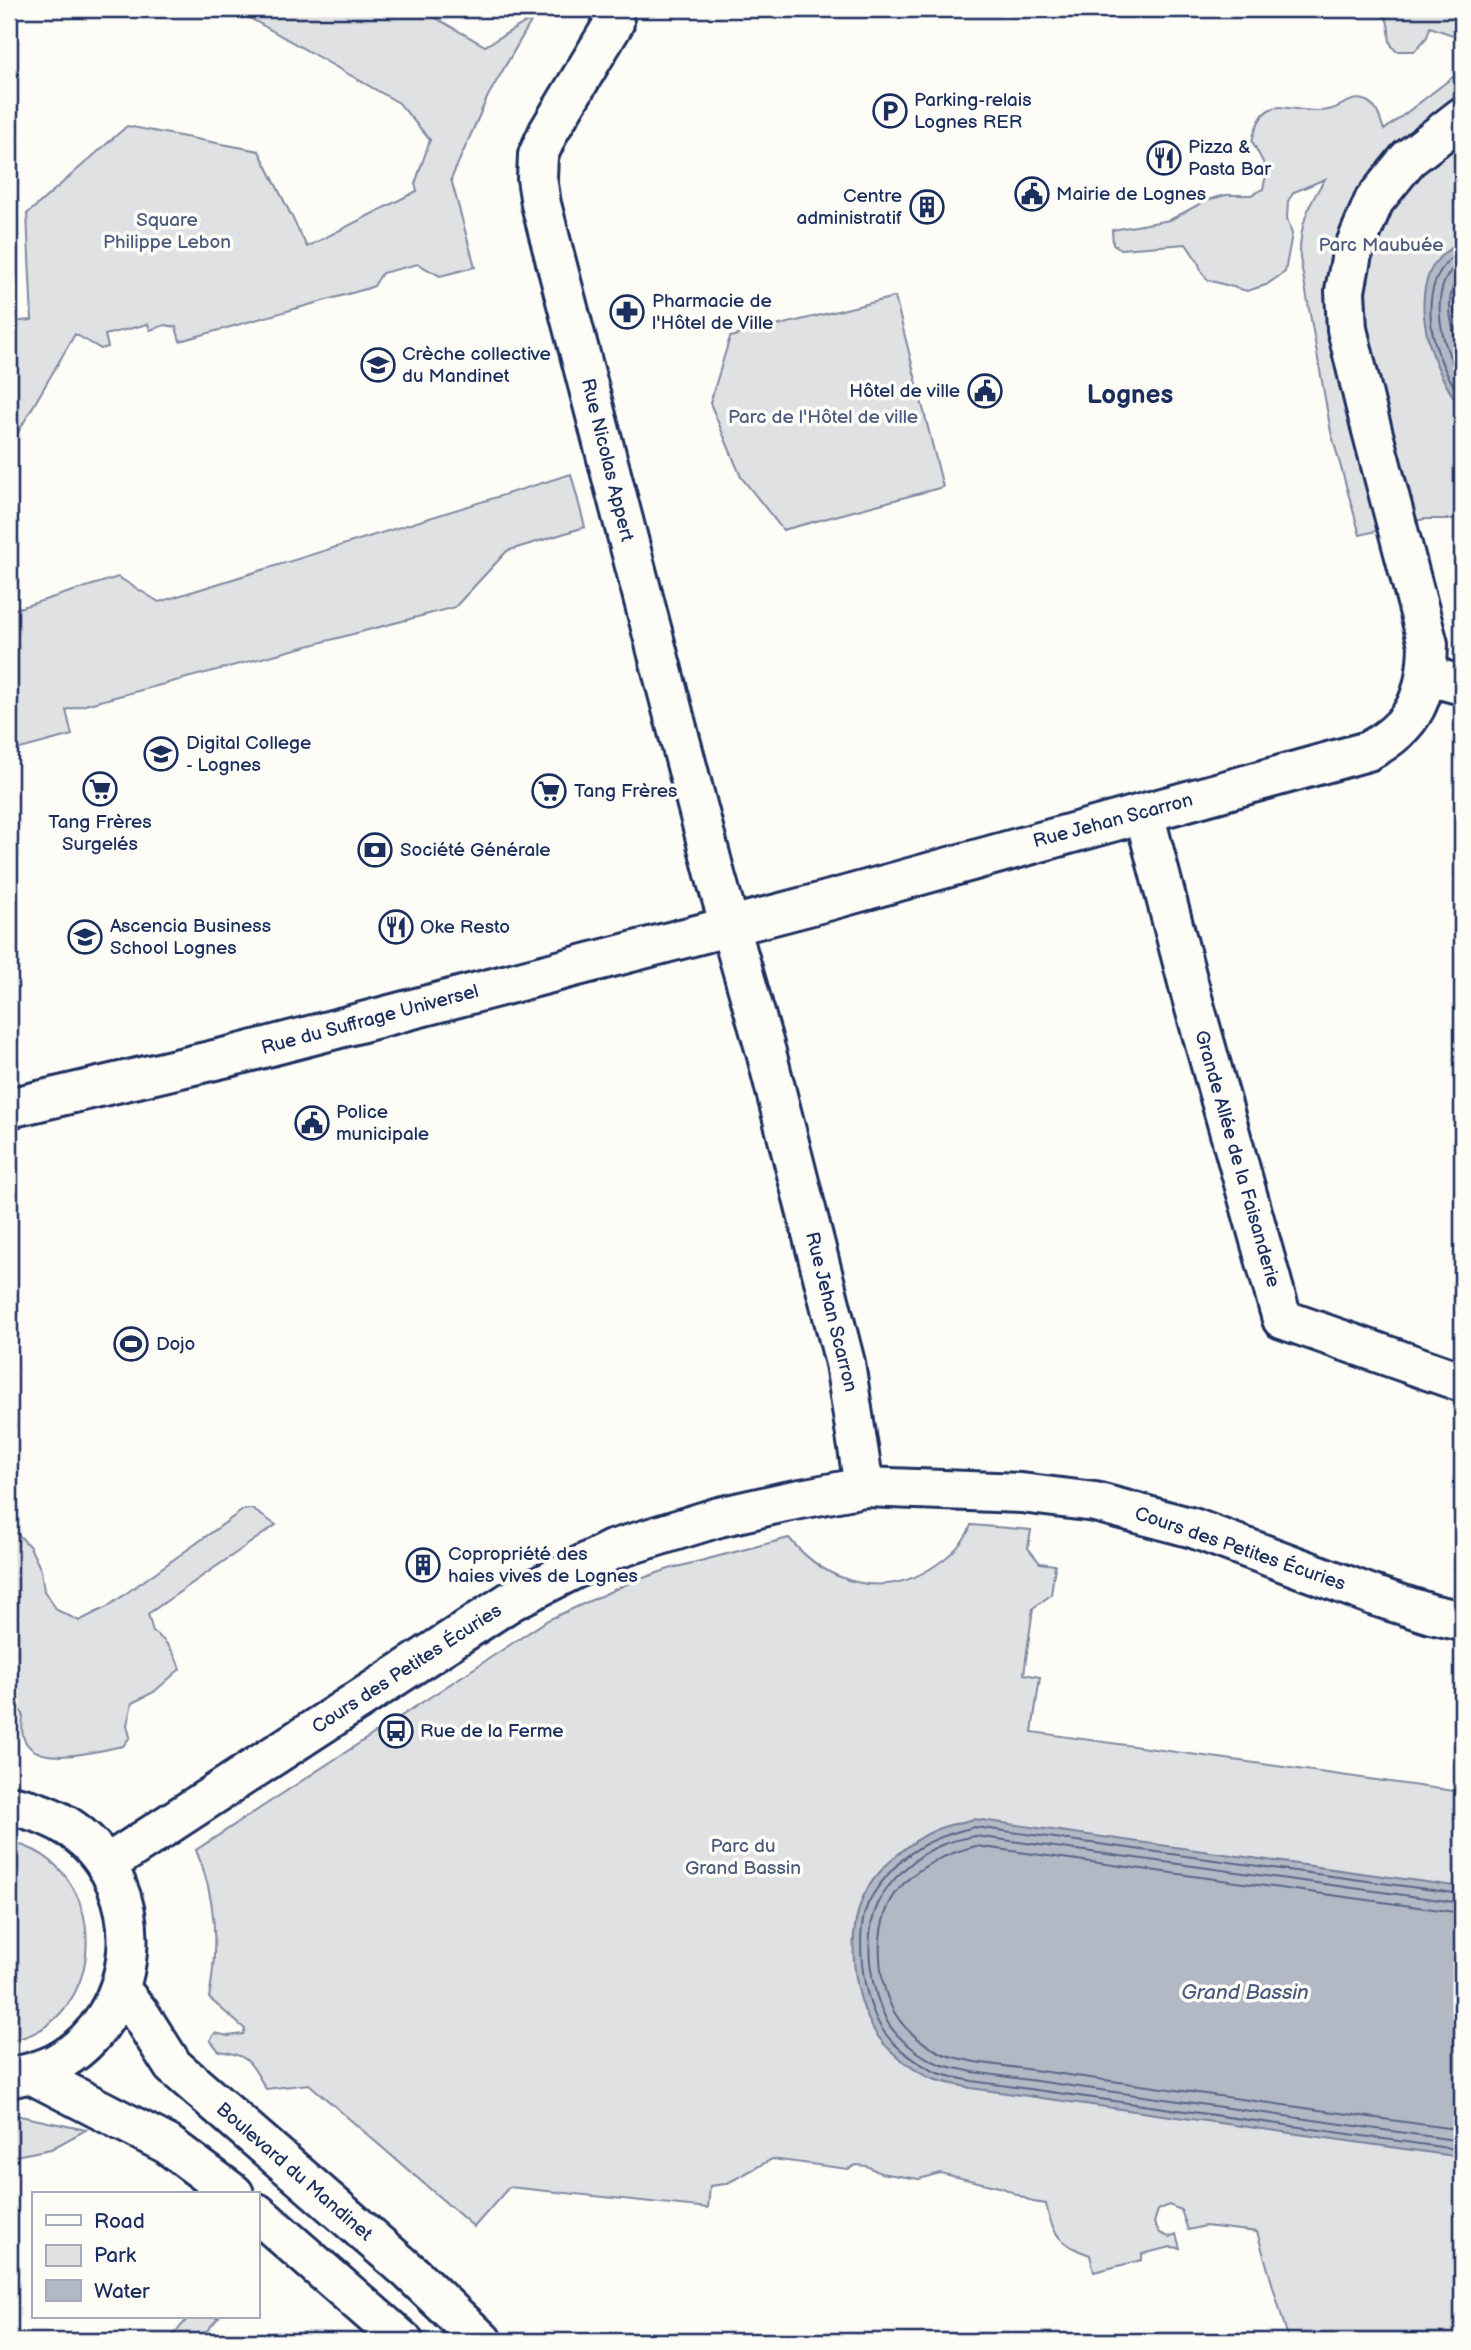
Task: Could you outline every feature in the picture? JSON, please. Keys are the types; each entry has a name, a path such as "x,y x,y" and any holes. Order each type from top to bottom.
{"street":[{"name":"Rue Nicolas Appert","path":"612,16 548,131 538,155 537,178 569,312 729,926"},
{"name":"Rue Jehan Scarron","path":"864,1488 845,1363 766,1052 729,926 1368,751 1390,739 1407,722 1419,699 1445,681 1428,645 1398,538 1347,329 1345,291 1352,254 1374,201 1408,159 1462,117"},
{"name":"Grande Allée de la Faisanderie","path":"1144,813 1282,1319 1462,1382"},
{"name":"Rue du Suffrage Universel","path":"9,1108 236,1055 729,926"},
{"name":"Cours des Petites Écuries","path":"106,1865 511,1601 612,1550 719,1517 864,1488 962,1489 1095,1502 1193,1528 1375,1596 1462,1621"},
{"path":"16,1798 73,1830 91,1846 106,1865 118,1888 126,1912 129,1938 127,1964 120,1989 109,2012 94,2032 76,2050 54,2064 20,2076"},
{"name":"Boulevard du Mandinet","path":"120,1989 140,2014 173,2066 410,2272 482,2341"},
{"path":"20,2076 167,2144 231,2192"},
{"path":"259,2215 403,2341"}],"green space":[{"name":"Square Philippe Lebon","path":"234,9 420,9 485,46 533,18 488,96 451,179 475,267 440,276 418,264 382,273 374,286 366,289 180,341 176,327 165,325 150,330 148,324 105,335 108,347 101,349 75,334 9,448 9,322 32,320 27,214 127,126 259,151 307,247 417,191 415,184 430,140 399,103"},
{"path":"1378,9 1462,9 1462,36 1461,38 1430,27 1427,37 1415,51 1396,51 1390,41 1387,19"},
{"name":"Parc Maubuée","path":"1462,70 1462,540 1456,519 1424,519 1360,535 1331,432 1300,258 1301,236 1306,216 1325,179 1294,192 1288,201 1287,218 1292,234 1285,272 1266,285 1247,291 1208,280 1186,244 1121,249 1113,244 1112,230 1170,220 1207,200 1226,195 1251,195 1263,189 1267,170 1252,141 1264,114 1272,108 1328,110 1359,99 1375,108 1384,130"},
{"name":"Parc de l'Hôtel de ville","path":"895,297 943,487 783,530 741,477 710,403 730,337"},
{"path":"571,474 585,527 507,551 455,607 66,710 72,735 9,752 9,611 118,577 159,602"},
{"path":"252,1509 276,1525 148,1614 153,1632 170,1647 180,1669 154,1692 132,1703 127,1725 130,1737 123,1746 67,1756 39,1753 29,1747 22,1734 23,1714 9,1699 9,1534 18,1534 30,1547 41,1570 44,1591 57,1610 79,1621 107,1607 243,1510"},
{"name":"Parc du Grand Bassin","path":"971,1525 1031,1530 1028,1548 1040,1563 1055,1565 1051,1595 1033,1608 1024,1674 1040,1677 1032,1732 1462,1792 1462,2341 1289,2341 1257,2232 1205,2226 1188,2230 1181,2210 1169,2205 1158,2210 1154,2223 1160,2233 1169,2237 1176,2234 1180,2248 1171,2247 1142,2254 1142,2260 1094,2272 1090,2255 1071,2247 1059,2237 1051,2223 1046,2204 1033,2202 1003,2188 940,2173 919,2179 880,2173 867,2166 856,2165 848,2169 772,2159 726,2184 710,2186 708,2208 509,2187 474,2227 309,2084 266,2089 249,2062 238,2055 219,2051 210,2040 215,2033 228,2036 243,2034 245,2029 209,1998 214,1960 214,1923 208,1887 196,1850 548,1620 629,1583 669,1569 789,1538 804,1554 838,1576 857,1582 896,1582 916,1576 942,1561 961,1542"},
{"path":"9,1842 43,1856 67,1879 82,1909 87,1942 82,1975 67,2005 43,2028 9,2041"},
{"path":"15,2115 86,2130 51,2149 10,2157"},
{"path":"188,2318 218,2318 198,2341 168,2341"}],"water":[{"path":"1462,243 1462,408 1439,370 1430,345 1424,296 1429,274 1441,255"},
{"name":"Grand Bassin","path":"974,1819 1462,1887 1462,2157 970,2088 933,2079 906,2064 875,2032 861,2001 854,1966 858,1913 863,1897 876,1877 906,1848 938,1829"}],"place":[{"name":"Parking-relais Lognes RER","path":"890,111"},
{"name":"Pizza & Pasta Bar","path":"1164,158"},
{"name":"Mairie de Lognes","path":"1032,194"},
{"name":"Centre administratif","path":"927,207"},
{"name":"Pharmacie de l'Hôtel de Ville","path":"627,312"},
{"name":"Crèche collective du Mandinet","path":"378,365"},
{"name":"Hôtel de ville","path":"985,391"},
{"name":"Digital College - Lognes","path":"161,754"},
{"name":"Tang Frères Surgelés","path":"100,789"},
{"name":"Tang Frères","path":"549,791"},
{"name":"Société Générale","path":"375,850"},
{"name":"Oke Resto","path":"396,927"},
{"name":"Ascencia Business School Lognes","path":"85,937"},
{"name":"Police municipale","path":"312,1123"},
{"name":"Dojo","path":"131,1344"},
{"name":"Copropriété des haies vives de Lognes","path":"423,1565"},
{"name":"Rue de la Ferme","path":"396,1731"}],"district":[{"name":"Lognes","path":"1130,395"}]}
